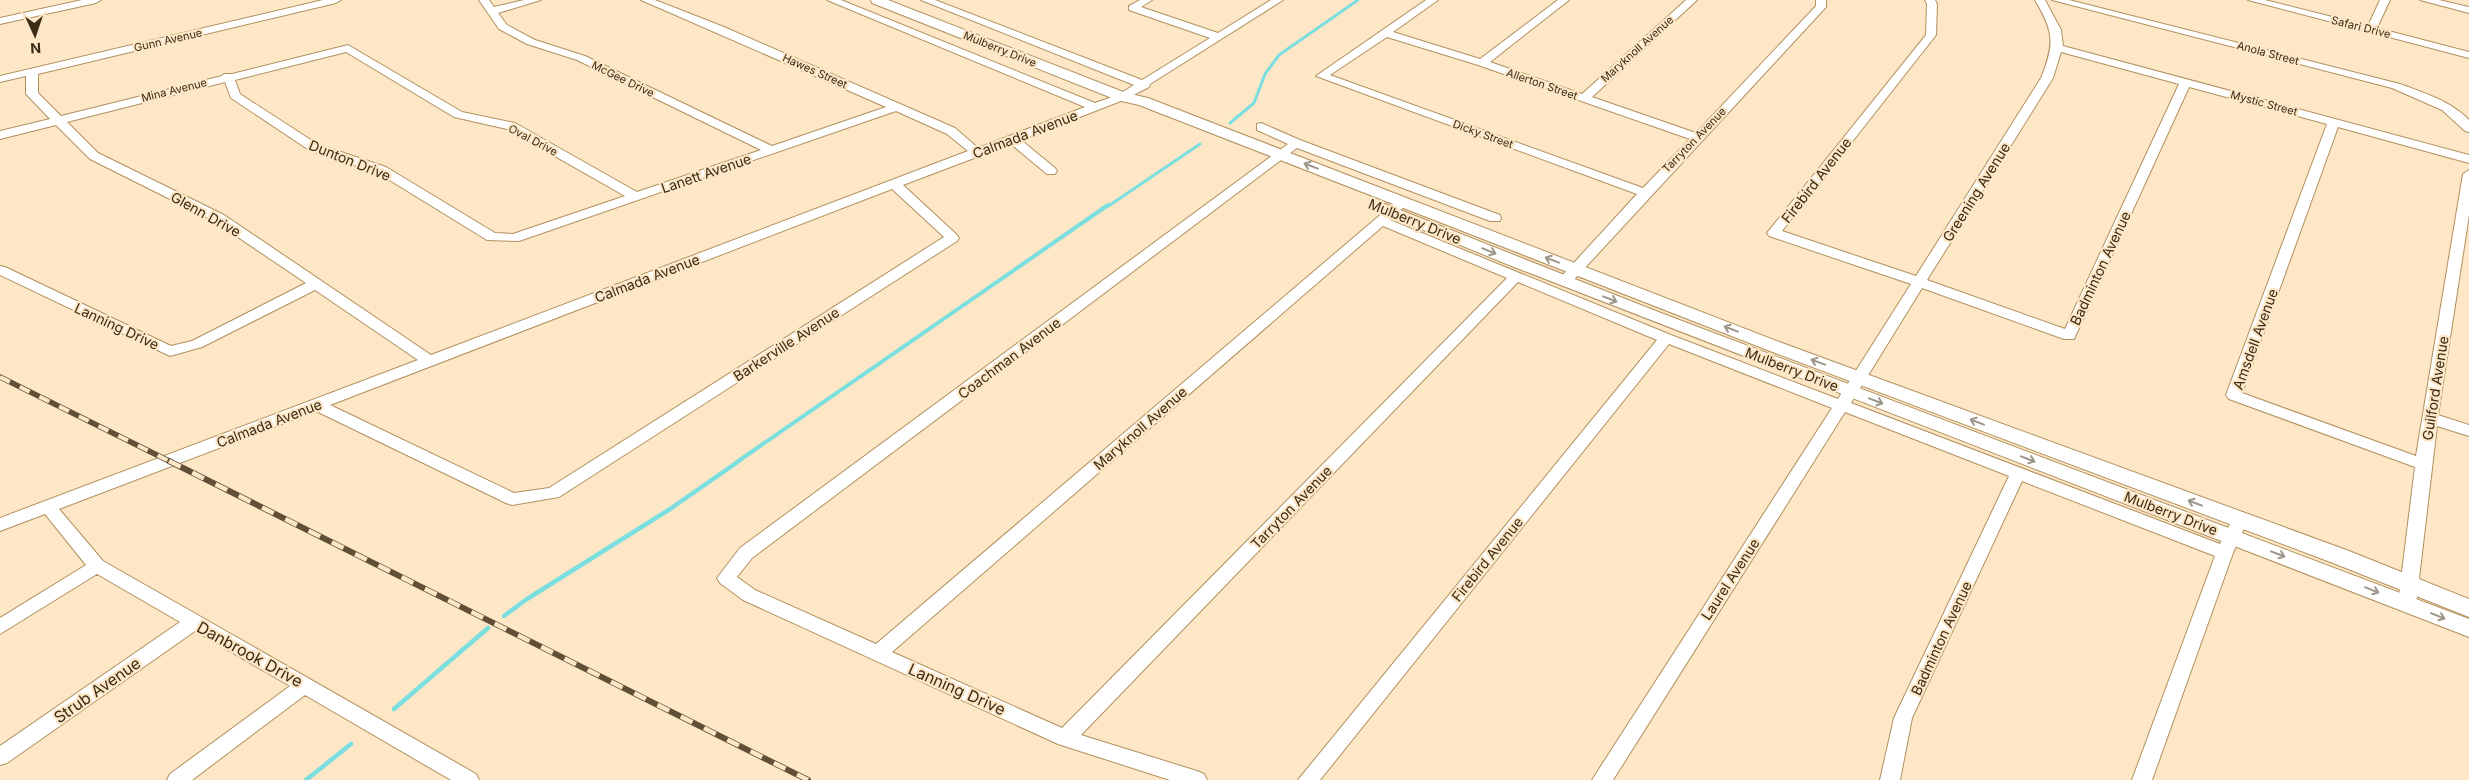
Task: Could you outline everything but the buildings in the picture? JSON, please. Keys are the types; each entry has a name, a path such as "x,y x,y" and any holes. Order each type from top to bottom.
{"main road":[{"name":"Mulberry Drive","path":"877,0 1122,97 1132,107 1278,159 1392,212 1571,275 1850,391 2233,537 2408,594 2469,608"},
{"name":"Mulberry Drive","path":"2408,594 2469,628"}],"street":[{"path":"0,21 96,0"},
{"name":"Gunn Avenue","path":"0,79 336,0"},
{"name":"McGee Drive","path":"484,0 503,27 531,42 581,58 772,150"},
{"path":"492,10 536,0"},
{"name":"Hawes Street","path":"646,0 720,29 951,131 976,153"},
{"path":"832,0 1094,108"},
{"name":"Mulberry Drive","path":"926,0 1145,85"},
{"path":"1147,0 1133,8 1219,37"},
{"name":"Calmada Avenue","path":"0,525 1122,97 1145,85 1278,0"},
{"path":"1386,33 1433,0"},
{"path":"1482,63 1564,0"},
{"name":"Maryknoll Avenue","path":"1583,99 1692,0"},
{"name":"Tarryton Avenue","path":"1571,275 1644,193 1822,7 1821,0"},
{"name":"Firebird Avenue","path":"1919,282 1774,233 1930,35 1932,4 1930,0"},
{"path":"2040,0 2055,24 2059,48"},
{"name":"Anola Street","path":"2057,0 2396,86 2425,96 2449,111 2469,128"},
{"name":"Safari Drive","path":"2253,0 2469,55"},
{"path":"2371,30 2385,0"},
{"path":"2425,0 2469,10"},
{"name":"Allerton Street","path":"1386,33 1482,63 1697,137"},
{"name":"Dicky Street","path":"1386,33 1322,76 1644,193"},
{"name":"Mina Avenue","path":"0,134 58,118 348,48"},
{"name":"Oval Drive","path":"348,48 458,115 512,126 637,197"},
{"name":"Greening Avenue","path":"1850,391 2047,78 2059,48"},
{"name":"Mystic Street","path":"2059,48 2469,159"},
{"name":"Glenn Drive","path":"32,72 32,94 94,156 219,218 429,361"},
{"name":"Dunton Drive","path":"228,76 235,96 313,148 382,170 492,237 514,238"},
{"name":"Badminton Avenue","path":"1919,282 2069,336 2186,82"},
{"name":"Lanett Avenue","path":"514,238 897,107"},
{"name":"Amsdell Avenue","path":"2334,122 2234,395 2423,464"},
{"path":"1261,127 1296,143 1495,218"},
{"path":"1013,139 1051,171"},
{"name":"Coachman Avenue","path":"726,578 746,553 1278,159 1296,143"},
{"name":"Guilford Avenue","path":"2408,594 2423,464 2469,174"},
{"name":"Barkerville Avenue","path":"317,404 512,500 553,493 952,238 894,184"},
{"path":"1392,212 1516,276 1666,338 1850,391 2018,473 2233,537 2147,778"},
{"name":"Maryknoll Avenue","path":"878,653 1392,212"},
{"name":"Lanning Drive","path":"0,270 170,351 197,344 315,284"},
{"name":"Tarryton Avenue","path":"1065,738 1516,276"},
{"name":"Firebird Avenue","path":"1308,780 1666,338"},
{"name":"Laurel Avenue","path":"1602,780 1850,391"},
{"path":"2431,418 2469,431"},
{"name":"Badminton Avenue","path":"1890,780 1903,718 2018,473"},
{"name":"Danbrook Drive","path":"48,507 97,566 469,780"},
{"path":"0,627 97,566"},
{"name":"Lanning Drive","path":"726,578 748,595 1065,738 1196,780"},
{"name":"Strub Avenue","path":"0,757 194,622"},
{"path":"177,780 305,685"}],"waterway":[{"path":"1230,123 1254,103 1265,74 1279,55 1358,0"},
{"path":"1107,207 1200,144"},
{"path":"737,462 1108,205"},
{"path":"504,616 527,599 670,509 739,461"},
{"path":"394,709 488,628"},
{"path":"306,780 351,744"}],"railway":[{"path":"0,377 171,462"},
{"path":"169,461 808,780"}]}
